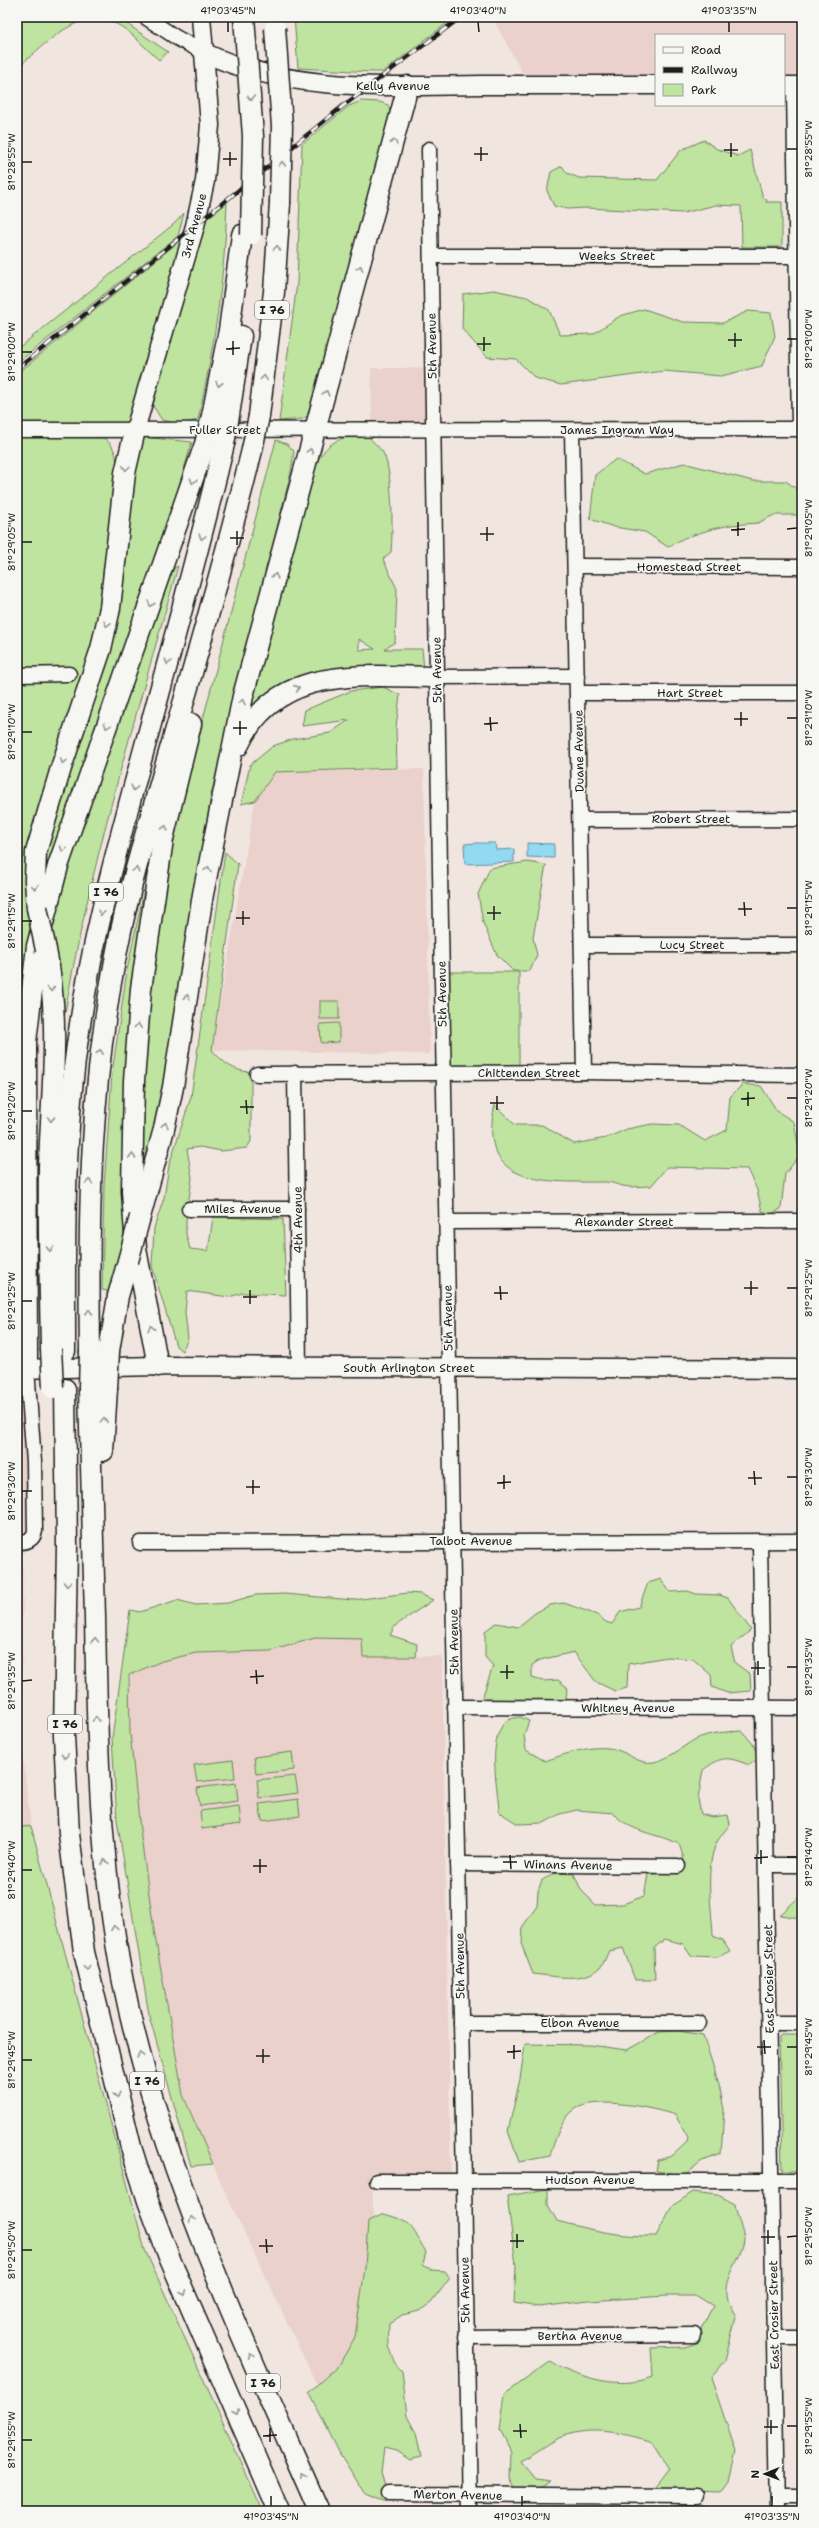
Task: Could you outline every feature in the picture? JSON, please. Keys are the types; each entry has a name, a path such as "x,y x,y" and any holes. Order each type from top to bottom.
{"highway":[{"path":"22,1369 26,1042 37,946 58,866 205,444 220,416 229,330 246,235 252,178 251,92 244,17"},
{"name":"I 76","path":"275,20 282,126 280,203 274,292 259,416 229,546 137,863 117,949 105,1016 96,1084 89,1188 90,1351 98,1389 95,1613 97,1746 102,1836 116,1942 137,2044 169,2155 195,2227 318,2511"},
{"path":"98,1389 109,1351 118,1296 162,1136 173,1087 203,894 243,696 408,86"},
{"name":"I 76","path":"220,416 224,444 204,531 108,881 86,984 74,1071 68,1141 58,1350 67,1545 64,1735 69,1834 76,1902 94,2000 131,2147 148,2201 169,2258 278,2511"},
{"path":"58,1350 49,1167 53,1028 50,970 38,908 35,880 36,852 61,768 101,649 110,608 125,473 135,430"},
{"path":"158,1366 142,1287 134,1223 132,1121 137,1032 163,839 205,668 229,546"},
{"path":"228,767 245,729 265,708 297,687 332,677 437,677"}],"main road":[{"name":"3rd Avenue","path":"135,430 195,226 206,181 210,125 201,17"},
{"name":"Kelly Avenue","path":"204,53 245,69 283,79 331,85 655,85"},
{"name":"South Arlington Street","path":"22,1369 158,1366 299,1368 802,1369"}],"street":[{"name":"Kelly Avenue","path":"145,17 177,38 204,53"},
{"path":"793,86 799,256 800,429"},
{"name":"5th Avenue","path":"429,149 432,430 448,1368 470,2511"},
{"name":"Weeks Street","path":"431,256 799,256"},
{"name":"James Ingram Way","path":"432,430 800,429"},
{"name":"Fuller Street","path":"17,430 432,430"},
{"name":"Duane Avenue","path":"572,430 576,566 584,1072"},
{"name":"Homestead Street","path":"576,566 802,567"},
{"path":"17,675 70,674"},
{"path":"437,677 577,676"},
{"name":"Hart Street","path":"578,693 802,693"},
{"name":"Robert Street","path":"580,820 802,819"},
{"name":"Lucy Street","path":"582,945 802,945"},
{"name":"Chittenden Street","path":"257,1074 584,1072 802,1075"},
{"name":"4th Avenue","path":"295,1073 299,1368"},
{"name":"Miles Avenue","path":"189,1210 297,1209"},
{"name":"Alexander Street","path":"446,1222 802,1221"},
{"path":"17,1542 32,1538 35,1531 34,1462 22,1369"},
{"name":"Talbot Avenue","path":"140,1543 452,1541 760,1543 802,1541"},
{"name":"East Crosier Street","path":"760,1543 770,2023 777,2511"},
{"name":"Whitney Avenue","path":"455,1707 802,1708"},
{"name":"Winans Avenue","path":"458,1864 678,1866"},
{"path":"766,1865 802,1865"},
{"name":"Elbon Avenue","path":"461,2023 698,2023"},
{"path":"770,2023 802,2023"},
{"name":"Hudson Avenue","path":"377,2181 802,2181"},
{"name":"Bertha Avenue","path":"466,2337 694,2335"},
{"path":"775,2338 802,2338"},
{"name":"Merton Avenue","path":"388,2494 697,2496"},
{"path":"777,2496 802,2496"}],"shaded area":[{"path":"492,17 802,17 802,77 785,77 785,34 655,34 655,76 524,76"},
{"path":"371,368 428,368 432,429 372,429"},
{"path":"424,769 430,1054 212,1050 255,801 275,772"},
{"path":"17,1369 27,1369 35,1531 24,1542 23,1563 22,1750 31,1826 17,1828"},
{"path":"140,1612 361,1617 363,1657 442,1656 451,2191 373,2188 373,2503 225,2192 183,2095 154,1930 124,1724"}],"green space":[{"path":"17,17 117,17 168,52 159,60 125,29 110,21 95,19 80,22 66,28 53,37 17,68"},
{"path":"294,17 455,17 383,72 372,72 298,68"},
{"path":"361,101 380,102 388,105 392,119 310,414 303,419 279,421 297,283 302,144 349,106"},
{"path":"704,140 717,149 738,156 750,150 763,198 767,200 766,202 782,202 782,247 742,247 741,206 716,205 683,213 587,208 567,209 554,206 547,191 551,172 562,166 567,173 579,178 657,180 681,150"},
{"path":"227,203 224,258 218,312 198,420 180,424 162,420 153,406 160,369 204,221"},
{"path":"184,213 178,236 17,363 17,349 174,224"},
{"path":"182,239 129,419 124,424 17,423 17,374"},
{"path":"494,290 527,297 549,310 560,335 593,334 620,316 644,309 683,322 723,323 748,311 771,313 775,336 762,366 721,376 664,371 561,385 535,378 516,359 487,357 462,329 463,294"},
{"path":"365,433 382,451 386,459 390,484 392,515 391,552 383,559 397,589 395,642 385,649 422,649 424,669 334,672 242,717 317,462 326,448 331,444 343,438","holes":["359,639 375,649 359,650"]},
{"path":"17,437 104,438 113,448 118,470 97,636 30,836 26,863 30,921 32,928 17,1099"},
{"path":"143,437 192,442 155,567 43,890 41,863 102,673 136,445"},
{"path":"276,440 287,444 294,451 291,472 211,795 169,1071 140,1192 145,1017 169,849"},
{"path":"616,459 645,474 684,463 753,481 786,481 802,493 802,520 797,515 774,515 758,523 731,525 712,529 684,538 668,547 645,532 614,527 590,519 595,475"},
{"path":"178,566 99,851 73,967 63,1025 50,934 82,813 160,600 174,568"},
{"path":"383,687 400,695 396,727 397,768 275,772 255,801 241,804 250,765 273,746 293,739 330,733 349,720 302,726 305,710 351,691"},
{"path":"225,852 238,864 212,1050 230,1066 239,1070 251,1072 251,1141 247,1148 221,1151 200,1147 187,1149 192,1178 186,1220 186,1234 190,1249 208,1251 213,1217 283,1219 286,1295 242,1293 229,1297 187,1291 185,1312 188,1339 182,1351 176,1346 152,1266 154,1228 164,1198 169,1165 191,1097"},
{"path":"527,862 546,865 533,938 537,955 530,971 513,971 497,955 483,923 478,894 490,868"},
{"path":"144,890 149,891 126,1235 108,1318 107,1291 102,1290 104,1186 112,1074 127,970"},
{"path":"447,972 519,972 519,1065 449,1068"},
{"path":"320,1001 339,1001 339,1019 320,1019"},
{"path":"339,1023 339,1042 321,1043 320,1024"},
{"path":"743,1084 761,1086 777,1111 794,1122 800,1155 785,1174 781,1209 771,1214 762,1211 757,1190 747,1169 667,1167 651,1186 629,1187 608,1182 561,1182 540,1180 522,1175 506,1166 496,1152 492,1132 495,1105 515,1125 542,1125 574,1144 606,1138 627,1129 652,1124 679,1125 705,1141 727,1130 730,1097"},
{"path":"661,1579 670,1592 688,1591 696,1594 719,1595 728,1598 751,1630 731,1647 735,1663 750,1674 751,1691 727,1693 712,1687 711,1675 693,1659 667,1657 628,1664 627,1688 615,1691 596,1682 574,1652 540,1660 532,1665 532,1678 543,1681 558,1680 567,1687 566,1700 481,1701 493,1666 485,1657 485,1631 496,1623 518,1627 535,1613 550,1605 564,1603 597,1615 606,1622 612,1624 620,1612 639,1607 648,1583"},
{"path":"408,1593 420,1594 433,1600 395,1626 390,1635 417,1644 416,1657 363,1657 362,1639 315,1638 270,1651 196,1653 162,1661 129,1675 130,1733 140,1830 154,1930 183,2095 213,2164 191,2166 149,2015 117,1820 112,1738 130,1610 140,1612 177,1600 196,1605 228,1603 255,1595 285,1594 353,1600"},
{"path":"520,1717 529,1721 524,1735 526,1750 545,1761 579,1750 605,1748 614,1749 643,1762 654,1762 670,1756 700,1737 718,1733 742,1731 753,1744 759,1759 749,1765 735,1760 724,1759 709,1765 703,1770 698,1799 701,1814 712,1817 728,1815 730,1824 718,1840 713,1852 710,1888 713,1936 723,1940 730,1951 718,1957 691,1956 683,1944 665,1939 654,1948 655,1980 635,1980 623,1948 609,1951 600,1968 585,1976 559,1977 533,1974 522,1946 523,1926 537,1906 538,1891 542,1880 556,1873 574,1874 581,1890 596,1905 623,1904 644,1896 648,1874 675,1873 684,1859 679,1844 636,1829 620,1820 613,1813 577,1810 560,1814 544,1823 518,1824 499,1812 495,1768 495,1746 503,1724 510,1719"},
{"path":"292,1752 294,1770 256,1774 254,1757"},
{"path":"233,1760 235,1778 197,1782 194,1765"},
{"path":"295,1776 298,1793 259,1798 257,1780"},
{"path":"236,1783 238,1801 200,1806 197,1788"},
{"path":"298,1799 300,1816 262,1821 259,1804"},
{"path":"239,1806 241,1824 202,1829 200,1811"},
{"path":"31,1826 145,2250 263,2511 17,2511 17,1828"},
{"path":"802,1894 802,1934 799,1918 780,1915"},
{"path":"678,2031 703,2035 719,2084 724,2110 721,2154 702,2161 684,2175 656,2171 658,2160 672,2156 687,2142 688,2137 675,2115 639,2106 595,2103 583,2106 569,2114 559,2131 550,2156 519,2162 508,2131 520,2079 525,2044 590,2045 627,2050 659,2032"},
{"path":"781,2035 802,2035 802,2171 782,2171 779,2037"},
{"path":"548,2189 548,2205 557,2221 594,2230 630,2235 656,2236 672,2206 693,2192 718,2195 735,2204 744,2240 742,2250 727,2286 727,2295 736,2316 725,2361 711,2378 736,2452 729,2482 721,2493 667,2491 656,2487 670,2469 653,2442 617,2433 592,2431 568,2434 520,2461 536,2480 551,2482 539,2489 516,2489 510,2478 511,2453 500,2429 505,2394 550,2362 575,2373 614,2382 640,2381 653,2377 651,2348 686,2347 699,2342 702,2327 713,2306 697,2296 666,2296 589,2301 539,2307 514,2303 516,2266 507,2196"},
{"path":"384,2214 407,2223 414,2231 426,2252 423,2265 432,2270 445,2271 450,2278 431,2303 419,2311 402,2315 389,2324 391,2356 402,2371 407,2416 416,2433 421,2457 410,2460 396,2451 384,2448 381,2472 385,2487 385,2503 367,2497 340,2454 309,2392 339,2365 355,2337 365,2268 368,2221"},
{"path":"697,2502 707,2507 708,2511 673,2511 675,2506"}],"water":[{"path":"495,843 496,850 514,849 514,862 465,864 464,844"},
{"path":"527,843 554,844 554,858 527,857"}],"railway":[{"path":"17,369 343,106 461,17"}]}
